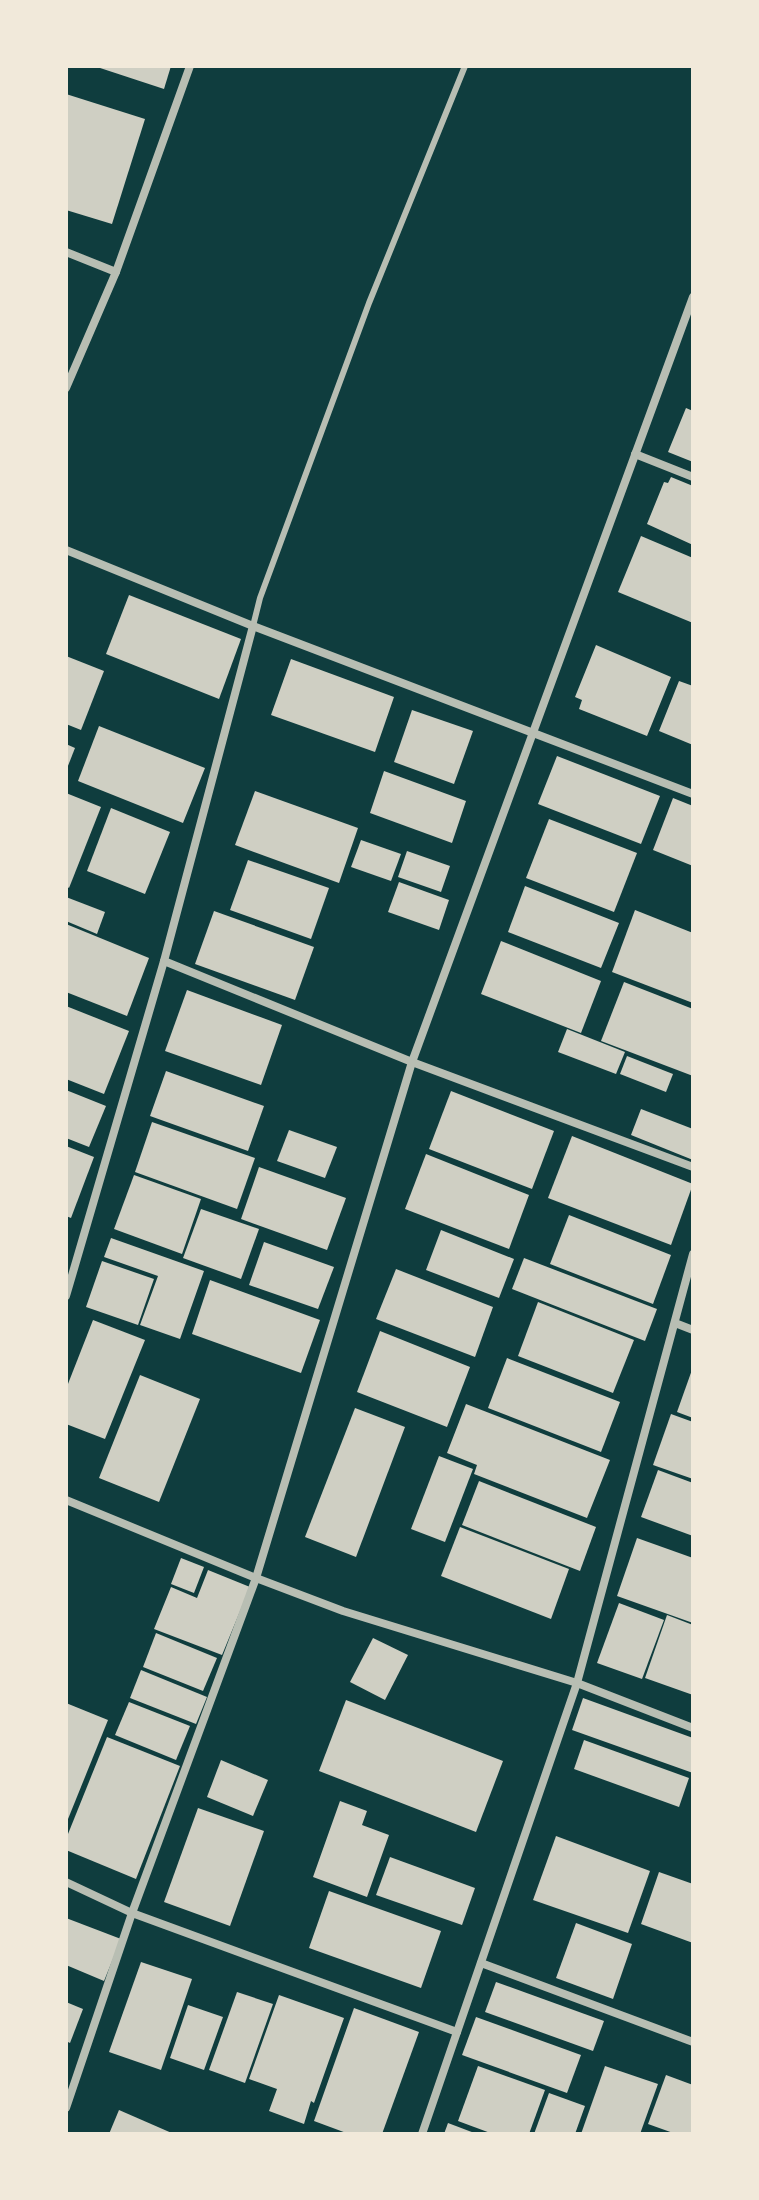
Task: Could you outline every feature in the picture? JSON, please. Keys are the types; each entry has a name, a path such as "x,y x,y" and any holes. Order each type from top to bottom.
{"street":[{"path":"66,388 116,272 190,66"},
{"path":"66,252 116,272"},
{"path":"66,2108 132,1913 256,1578 412,1062 693,297"},
{"path":"635,454 693,477"},
{"path":"66,550 533,735 693,794"},
{"path":"66,1296 164,961 253,626"},
{"path":"164,961 412,1062 693,1167"},
{"path":"422,2134 577,1683 693,1254"},
{"path":"675,1323 693,1330"},
{"path":"66,1500 343,1611 577,1683 693,1728"},
{"path":"66,1882 132,1913 457,2032"},
{"path":"481,1963 693,2042"}],"lane":[{"path":"253,626 260,598 369,303 465,66"}],"building":[{"path":"94,66 171,66 164,89"},
{"path":"66,94 145,119 112,224 66,210"},
{"path":"686,408 693,411 693,462 668,452"},
{"path":"671,477 693,486 693,545 647,524 664,482 668,483"},
{"path":"641,536 693,558 693,623 618,592"},
{"path":"129,595 241,639 219,699 106,654"},
{"path":"596,645 671,677 647,736 579,709 582,700 575,697"},
{"path":"66,656 104,671 81,730 66,724"},
{"path":"291,659 394,697 375,752 271,715"},
{"path":"679,681 693,686 693,745 659,731"},
{"path":"412,710 473,731 454,784 394,762"},
{"path":"99,726 205,768 183,823 78,781"},
{"path":"66,744 75,748 66,771"},
{"path":"557,756 660,796 641,844 538,804"},
{"path":"384,771 466,801 452,843 370,813"},
{"path":"255,791 358,828 339,883 235,845"},
{"path":"66,793 101,807 69,888 66,886"},
{"path":"673,798 693,806 693,866 653,850"},
{"path":"111,808 170,832 145,894 87,871"},
{"path":"549,819 637,853 614,912 526,878"},
{"path":"361,840 401,854 391,881 351,867"},
{"path":"407,851 450,866 441,892 398,877"},
{"path":"248,860 329,888 311,939 230,910"},
{"path":"399,882 449,900 439,930 388,912"},
{"path":"525,886 619,923 601,968 508,932"},
{"path":"66,897 105,912 97,934 66,921"},
{"path":"635,910 693,933 693,1003 612,972"},
{"path":"214,911 314,947 295,1000 195,964"},
{"path":"66,924 149,958 127,1016 66,992"},
{"path":"501,941 601,981 581,1033 481,994"},
{"path":"624,982 693,1009 693,1076 601,1041"},
{"path":"187,990 282,1025 261,1085 165,1051"},
{"path":"66,1006 129,1031 104,1094 66,1079"},
{"path":"567,1029 625,1052 616,1074 558,1052"},
{"path":"627,1056 673,1074 666,1092 620,1074"},
{"path":"166,1071 264,1106 248,1151 150,1116"},
{"path":"66,1090 106,1106 89,1147 66,1138"},
{"path":"451,1091 554,1131 532,1189 429,1149"},
{"path":"641,1109 693,1129 693,1160 631,1135"},
{"path":"152,1122 255,1158 237,1209 135,1172"},
{"path":"289,1130 337,1147 325,1178 277,1161"},
{"path":"572,1136 693,1184 671,1245 548,1198"},
{"path":"66,1146 94,1157 71,1218 66,1216"},
{"path":"426,1154 529,1195 509,1249 405,1209"},
{"path":"259,1167 346,1198 327,1250 241,1219"},
{"path":"134,1175 201,1199 182,1254 114,1229"},
{"path":"201,1209 259,1229 241,1279 183,1258"},
{"path":"569,1215 671,1255 653,1304 550,1264"},
{"path":"441,1230 514,1259 499,1298 426,1270"},
{"path":"111,1238 204,1271 180,1339 140,1325 158,1276 104,1257"},
{"path":"264,1242 334,1267 318,1309 249,1285"},
{"path":"524,1258 657,1309 645,1341 512,1289"},
{"path":"102,1261 154,1279 138,1325 86,1307"},
{"path":"396,1269 493,1307 475,1357 376,1319"},
{"path":"210,1280 320,1320 301,1373 192,1334"},
{"path":"538,1302 634,1340 613,1393 518,1356"},
{"path":"93,1320 145,1340 105,1439 66,1424 66,1389"},
{"path":"380,1331 470,1367 447,1427 357,1392"},
{"path":"507,1358 620,1402 601,1452 488,1408"},
{"path":"693,1367 693,1418 677,1412"},
{"path":"140,1375 200,1399 159,1502 99,1478"},
{"path":"466,1404 610,1460 587,1518 474,1474 477,1465 447,1453"},
{"path":"355,1408 405,1427 356,1557 305,1537"},
{"path":"671,1414 693,1422 693,1479 653,1465"},
{"path":"439,1456 473,1469 445,1542 411,1529"},
{"path":"658,1470 693,1483 693,1536 641,1517"},
{"path":"479,1481 596,1527 580,1571 462,1525"},
{"path":"460,1527 569,1569 551,1619 441,1576"},
{"path":"637,1538 693,1558 693,1623 617,1596"},
{"path":"181,1558 204,1567 194,1593 171,1584"},
{"path":"208,1570 250,1587 222,1655 154,1629 171,1587 197,1598"},
{"path":"619,1603 664,1620 642,1679 597,1663"},
{"path":"667,1615 693,1625 693,1695 645,1678"},
{"path":"156,1633 217,1658 203,1691 143,1667"},
{"path":"373,1638 408,1655 385,1700 350,1682"},
{"path":"141,1670 207,1697 196,1724 130,1698"},
{"path":"583,1698 693,1738 693,1773 572,1730"},
{"path":"346,1700 503,1761 476,1832 319,1771"},
{"path":"129,1702 190,1726 176,1760 115,1735"},
{"path":"66,1703 108,1720 66,1824"},
{"path":"107,1737 180,1766 136,1879 66,1850 66,1839"},
{"path":"584,1740 689,1778 679,1807 574,1769"},
{"path":"221,1760 268,1780 253,1816 207,1797"},
{"path":"340,1801 367,1811 362,1825 389,1835 367,1897 313,1877"},
{"path":"198,1808 264,1831 230,1926 164,1902"},
{"path":"556,1836 650,1871 628,1933 533,1900"},
{"path":"390,1857 475,1888 462,1925 376,1895"},
{"path":"659,1872 693,1884 693,1943 641,1924"},
{"path":"329,1891 441,1931 421,1988 309,1948"},
{"path":"66,1918 121,1939 104,1981 66,1965"},
{"path":"576,1923 632,1944 613,1999 556,1978"},
{"path":"141,1962 192,1979 161,2070 109,2052"},
{"path":"496,1982 604,2021 593,2051 485,2012"},
{"path":"237,1992 273,2004 245,2083 209,2070"},
{"path":"279,1995 344,2018 304,2124 269,2111 277,2089 249,2079"},
{"path":"66,2002 83,2009 70,2043 66,2041"},
{"path":"188,2005 223,2017 204,2070 170,2058"},
{"path":"354,2008 419,2032 382,2134 349,2134 314,2121"},
{"path":"476,2017 581,2055 567,2093 462,2055"},
{"path":"478,2066 545,2090 529,2134 493,2134 458,2121"},
{"path":"605,2066 658,2084 640,2134 581,2134"},
{"path":"666,2075 693,2085 693,2134 676,2134 648,2124"},
{"path":"549,2093 585,2106 575,2134 534,2134"},
{"path":"119,2110 174,2134 109,2134"},
{"path":"448,2123 477,2134 444,2134"}]}
